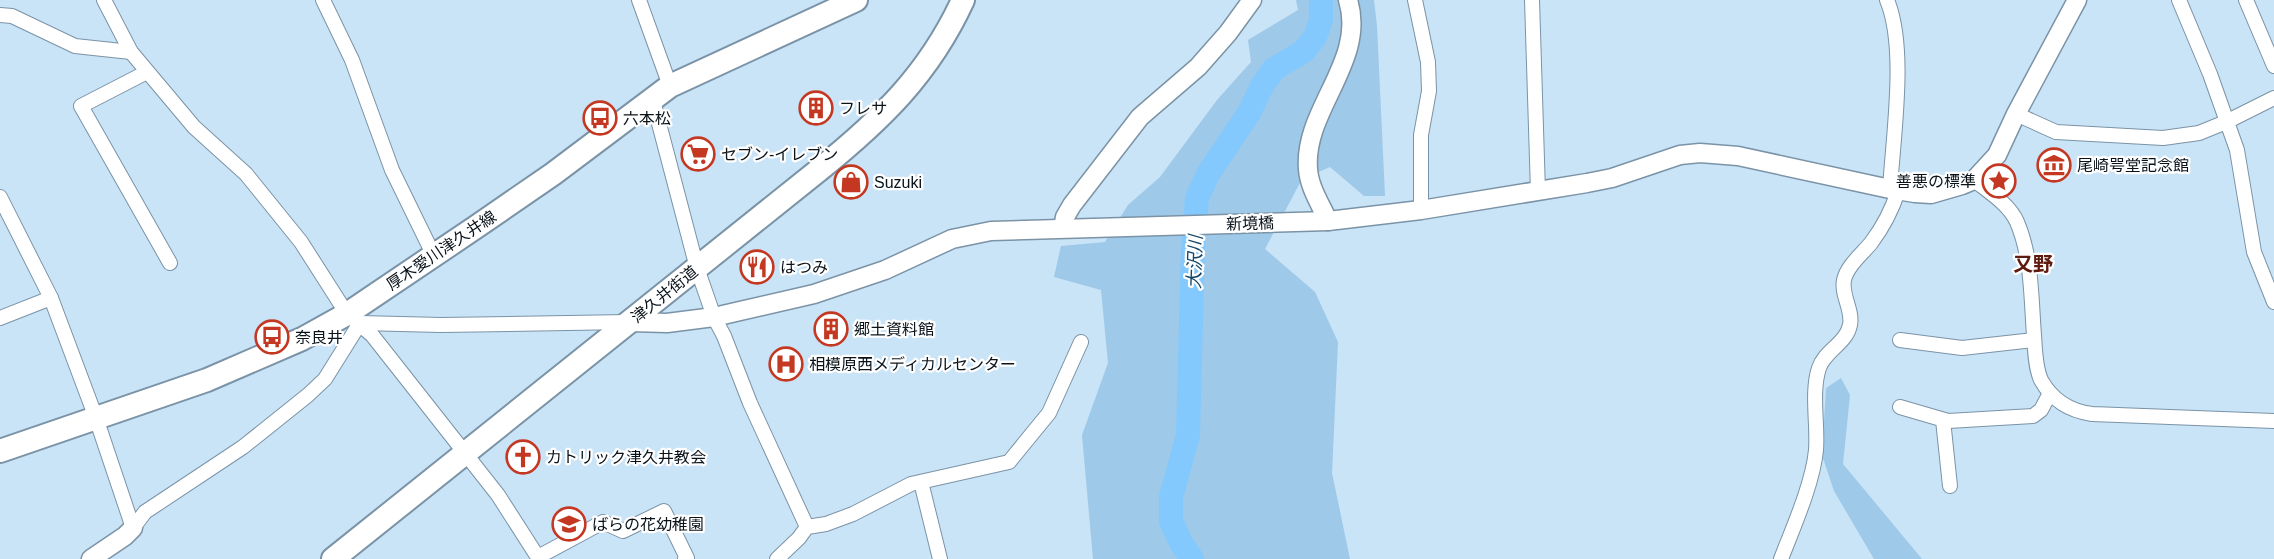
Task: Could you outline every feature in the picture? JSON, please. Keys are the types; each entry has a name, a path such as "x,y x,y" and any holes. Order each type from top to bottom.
{"main road":[{"name":"厚木愛川津久井線","path":"0,451 229,372 302,339 354,319 434,256 553,174 661,91 856,0"},
{"name":"津久井街道","path":"333,559 833,160 886,113 930,61 963,0"}],"street":[{"path":"104,0 131,52 194,127 246,174 301,242 354,319 372,335 498,495 538,558 603,522 623,531 664,511 687,558 685,559"},
{"path":"323,0 352,60 392,170 434,256"},
{"path":"639,0 661,91 697,268 714,317 724,336 750,404 807,527"},
{"path":"1063,228 1065,217 1072,205 1140,117 1198,67 1228,33 1252,0"},
{"path":"1324,221 1311,182 1307,160 1310,140 1346,56 1353,29 1348,0"},
{"path":"1415,0 1428,62 1429,91 1421,135 1421,210"},
{"path":"1532,0 1538,192"},
{"path":"1781,559 1812,472 1816,452 1816,400 1819,369 1826,356 1847,335 1851,321 1844,279 1850,268 1872,242 1890,213 1894,190 1897,32 1887,0"},
{"path":"2077,0 2016,114 1997,155 1974,180 2008,208 2016,220 2024,243 2029,269 2038,372 2050,393 2071,409 2092,414 2274,421"},
{"path":"2179,0 2210,74 2237,150 2254,252 2274,302"},
{"path":"2246,0 2274,66"},
{"path":"0,15 12,16 75,46 131,52"},
{"path":"147,72 81,106 170,263"},
{"path":"2016,114 2056,132 2163,138 2199,133 2274,98"},
{"name":"新境橋","path":"630,322 667,323 714,317 846,284 885,270 952,239 991,231 1324,221 1421,210 1538,192 1612,178 1680,155 1700,153 1738,156 1894,190 1931,194 1974,180"},
{"path":"0,198 51,298 96,418 133,528"},
{"path":"0,318 51,298"},
{"path":"354,319 441,325 630,322"},
{"path":"91,559 133,528 146,512 243,447 308,395 325,379 354,319"},
{"path":"1900,340 1962,348 2034,340"},
{"path":"777,559 807,527 826,524 853,514 911,484 1009,462 1049,413 1082,342"},
{"path":"1900,407 1943,420 2033,416 2041,410 2050,393"},
{"path":"1943,420 1950,486"},
{"path":"921,482 940,559"}],"shaded area":[{"path":"1296,0 1374,0 1377,26 1385,196 1364,196 1330,167 1302,179 1265,249 1315,292 1338,342 1332,473 1350,559 1093,559 1082,435 1108,363 1101,290 1054,277 1061,246 1105,242 1128,205 1160,177 1217,100 1251,62 1248,40 1298,10"},
{"path":"1841,378 1850,395 1843,464 1922,559 1874,559 1834,491 1822,455 1826,388"}],"waterway":[{"name":"大沢川","path":"1192,559 1181,543 1171,521 1171,497 1188,435 1193,248 1197,198 1208,174 1249,113 1262,86 1274,69 1304,51 1315,37 1321,20 1321,0"}],"place":[{"name":"フレサ","path":"816,108"},
{"name":"六本松","path":"600,118"},
{"name":"セブン-イレブン","path":"698,154"},
{"name":"尾崎咢堂記念館","path":"2054,165"},
{"name":"善悪の標準","path":"1999,181"},
{"name":"Suzuki","path":"851,182"},
{"name":"はつみ","path":"757,267"},
{"name":"郷土資料館","path":"831,329"},
{"name":"奈良井","path":"272,337"},
{"name":"相模原西メディカルセンター","path":"786,364"},
{"name":"カトリック津久井教会","path":"523,457"},
{"name":"ばらの花幼稚園","path":"569,524"}],"district":[{"name":"又野","path":"2033,264"}]}
